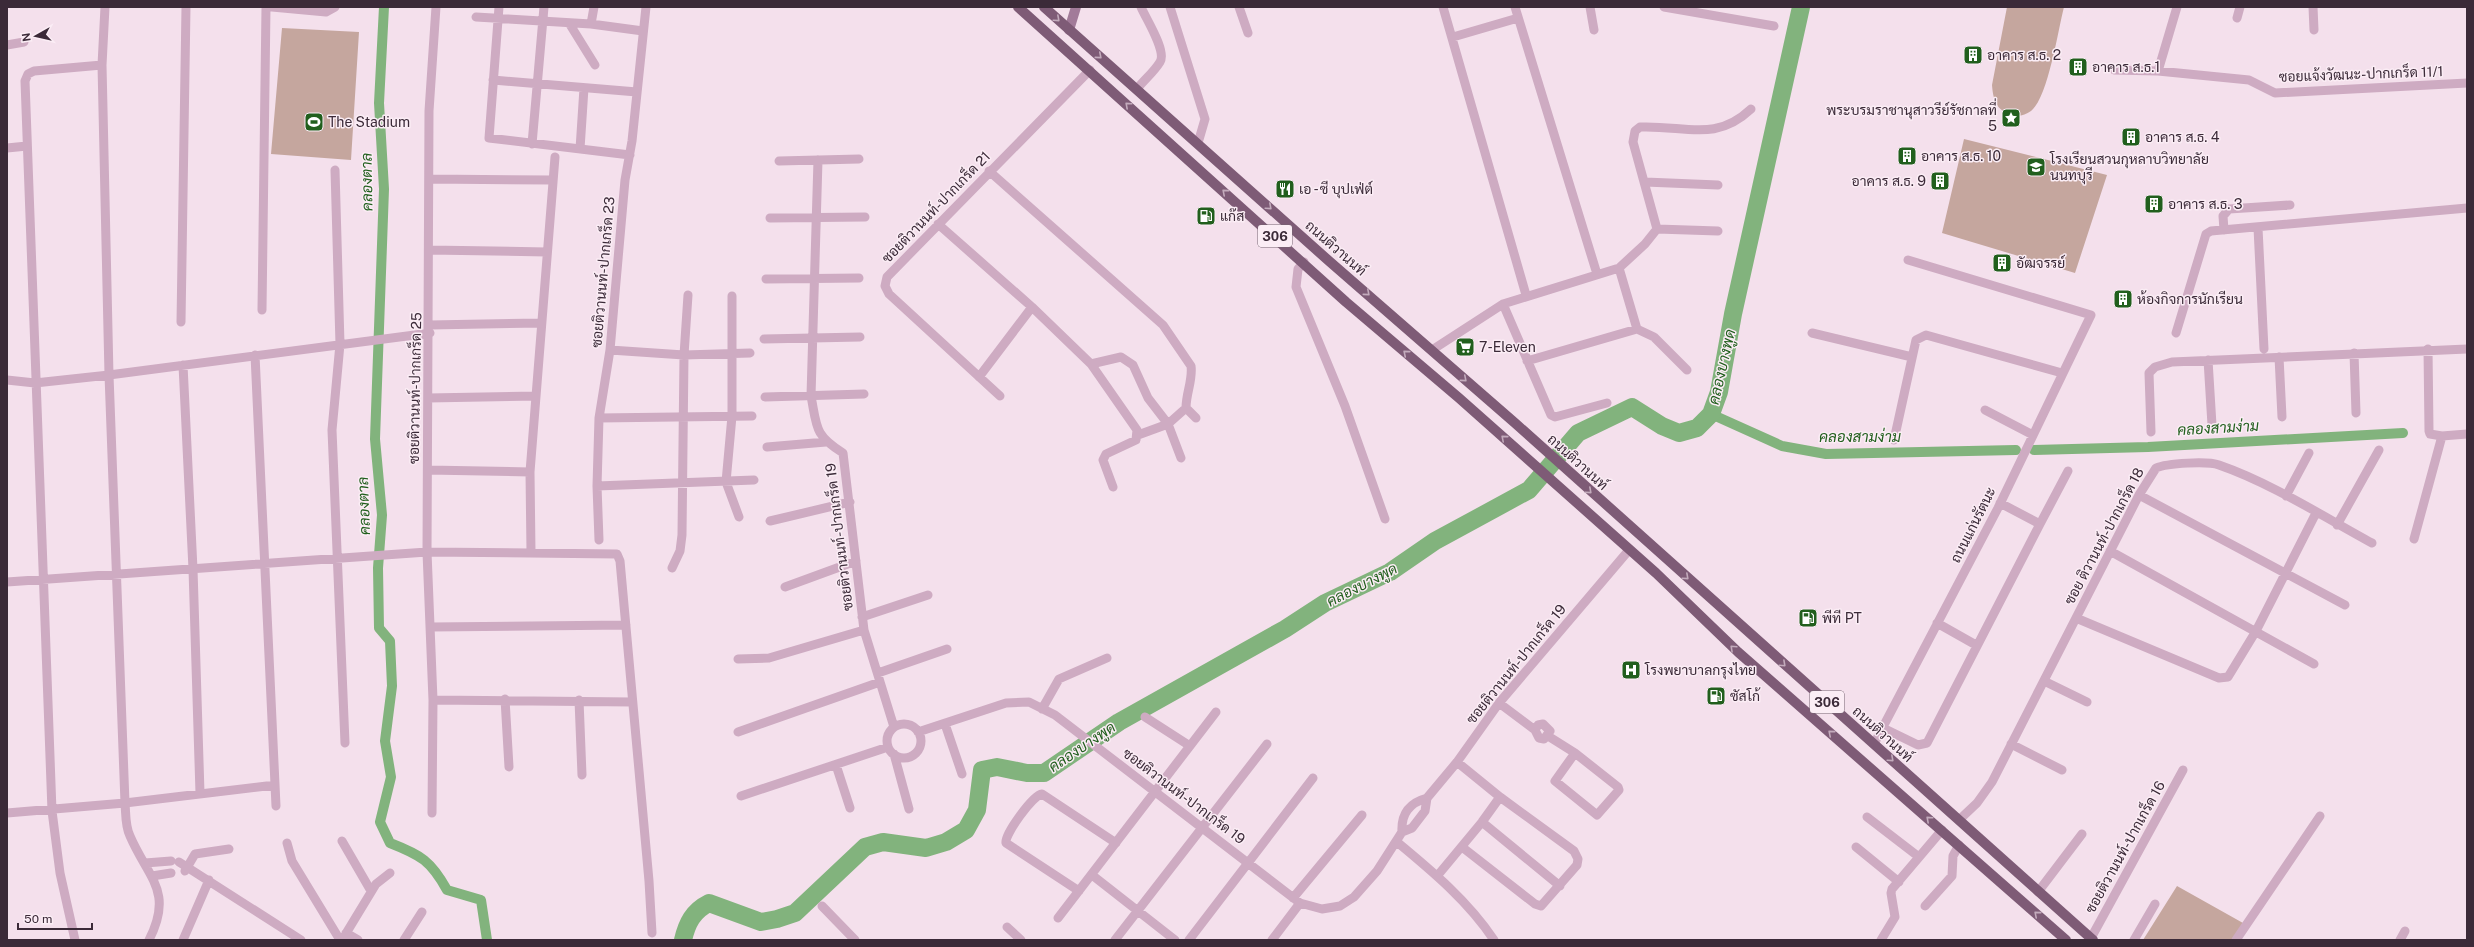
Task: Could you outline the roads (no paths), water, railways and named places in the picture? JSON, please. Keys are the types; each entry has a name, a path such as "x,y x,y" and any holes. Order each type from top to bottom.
{"main road":[{"name":"306","path":"1018,7 1304,262 1346,302 1548,477 1738,652 2066,940"},
{"name":"ถนนติวานนท์","path":"1044,7 1329,261 1432,350 2092,939"},
{"path":"1059,43 1069,30"}],"street":[{"path":"104,7 102,65 109,376 126,825 152,876 160,898 157,923 149,940"},
{"path":"181,322 186,7"},
{"path":"262,310 266,7"},
{"path":"272,7 326,12 335,7"},
{"name":"ซอยติวานนท์-ปากเกร็ด 25","path":"432,813 434,769 433,700 427,552 430,329 429,112 436,7"},
{"path":"499,7 489,138 630,155"},
{"path":"532,144 544,7"},
{"path":"591,24 594,7"},
{"name":"ซอยติวานนท์-ปากเกร็ด 23","path":"599,540 597,486 599,418 610,350 625,180 630,155 646,7"},
{"path":"1069,30 1076,7"},
{"path":"1137,89 1161,62 1158,42 1141,7"},
{"path":"1170,7 1205,119 1198,143"},
{"path":"1239,7 1248,32"},
{"path":"1443,7 1526,295"},
{"path":"1515,7 1597,274"},
{"path":"1590,7 1594,30"},
{"path":"1664,7 1774,26"},
{"path":"2158,71 2177,7"},
{"path":"2237,18 2240,7"},
{"path":"2312,7 2314,30"},
{"path":"476,17 591,24 643,31"},
{"path":"1452,37 1518,18"},
{"path":"569,23 595,65"},
{"path":"7,45 24,42"},
{"path":"75,940 60,873 52,810 45,580 34,383 25,81 28,74 34,71 102,65"},
{"name":"ซอยติวานนท์-ปากเกร็ด 21","path":"1000,396 888,294 885,286 887,278 989,171 1090,70"},
{"name":"ซอยแจ้งวัฒนะ-ปากเกร็ด 11/1","path":"2114,70 2158,71 2249,80 2275,93 2467,84"},
{"path":"493,80 637,92"},
{"path":"580,149 584,88"},
{"path":"1657,229 1633,142 1635,131 1640,127 1720,129 1741,117 1751,108"},
{"path":"7,148 27,146"},
{"path":"531,552 530,472 555,157"},
{"path":"779,161 859,159"},
{"name":"ซอยติวานนท์-ปากเกร็ด 19","path":"818,160 811,396 818,431 826,442 843,453 864,630 894,726"},
{"path":"335,170 340,344 332,430 336,559 345,743"},
{"path":"989,171 1163,325 1191,366 1192,373 1186,393 1186,408 1196,418"},
{"path":"429,179 552,180"},
{"path":"1645,182 1718,185"},
{"path":"2224,230 2223,216 2229,209 2290,205"},
{"path":"2176,333 2206,234 2224,230 2467,208"},
{"path":"770,218 865,217"},
{"path":"938,224 1032,307 1091,364 1137,430 1138,435 1136,440 1106,454 1103,460 1113,487"},
{"path":"2258,228 2264,349"},
{"path":"1657,229 1718,231"},
{"path":"1432,350 1503,304 1526,295 1619,268 1657,229"},
{"path":"429,250 547,252"},
{"name":"ถนนแก่นรัตนะ","path":"1874,744 2000,503 2091,315 1908,260"},
{"path":"1304,262 1298,270 1296,287 1345,406 1385,519"},
{"path":"1619,268 1637,329"},
{"path":"766,279 859,278"},
{"path":"672,568 681,545 682,417 688,295"},
{"path":"732,296 732,416 726,482 739,517"},
{"path":"1503,304 1551,415 1555,417 1607,403"},
{"path":"979,378 1032,307"},
{"path":"7,380 34,383 109,376 372,340 430,329 541,323"},
{"path":"1527,361 1637,329 1654,337 1687,370"},
{"path":"1812,333 1912,357"},
{"path":"1894,440 1916,340 1920,336 1926,335 2062,373"},
{"path":"764,339 860,336"},
{"path":"2428,349 2430,434 2442,436 2467,434"},
{"path":"2151,432 2148,373 2151,370 2172,362 2428,349 2467,349"},
{"path":"610,350 684,355 732,352 750,353"},
{"path":"2354,353 2356,413"},
{"path":"255,355 276,806"},
{"path":"1091,364 1121,357 1133,365 1148,398 1168,424 1181,458"},
{"path":"2279,357 2282,417"},
{"path":"2208,360 2212,425"},
{"path":"183,365 193,569 200,793"},
{"path":"765,397 864,394"},
{"path":"428,398 536,396"},
{"path":"1138,435 1168,424 1186,408"},
{"path":"1985,410 2033,434"},
{"path":"599,418 752,416"},
{"path":"2414,539 2442,436"},
{"path":"767,446 826,442"},
{"path":"2338,524 2379,450"},
{"path":"2286,496 2309,453"},
{"name":"ซอย ติวานนท์-ปากเกร็ด 18","path":"1960,820 1977,803 1992,782 2139,494 2156,468 2161,466 2218,464 2286,496 2372,543"},
{"path":"428,470 530,472"},
{"path":"1882,728 1918,745 1927,743 1976,645 2068,471"},
{"path":"597,486 682,484 754,480"},
{"path":"2139,494 2345,605"},
{"path":"770,521 850,502"},
{"path":"2000,503 2040,524"},
{"path":"2076,618 2219,678 2231,675 2256,631 2316,513"},
{"name":"ซอยติวานนท์-ปากเกร็ด 19","path":"1402,832 1412,828 1425,811 1427,798 1457,762 1499,703 1629,550"},
{"path":"2110,551 2314,664"},
{"path":"7,582 427,552 617,554 620,561 626,624 649,881 652,933"},
{"path":"785,586 856,562"},
{"path":"862,617 928,595"},
{"path":"1937,623 1976,645"},
{"path":"431,627 626,624"},
{"path":"738,659 769,658 864,630"},
{"path":"738,732 879,678 947,649"},
{"path":"1042,709 1059,679 1107,658"},
{"path":"2044,681 2087,702"},
{"path":"433,700 505,699 632,702"},
{"path":"505,699 509,767"},
{"path":"579,700 582,775"},
{"name":"ซอยติวานนท์-ปากเกร็ด 19","path":"918,732 1006,703 1029,702 1042,709 1095,746 1296,900 1322,909 1340,906 1354,897 1377,871 1397,842 1402,832 1401,820 1408,809 1415,802 1427,798"},
{"path":"1499,703 1535,730 1543,724 1550,731 1548,736 1575,753 1618,787 1619,790 1597,815 1555,781 1575,753"},
{"path":"1058,918 1216,712"},
{"path":"1145,717 1190,746"},
{"path":"741,796 836,765 891,751 904,758 915,753 921,743 918,732 910,724 904,723 894,726 888,735 891,751 909,809"},
{"path":"945,724 962,774"},
{"path":"1115,940 1267,744"},
{"path":"2011,744 2062,770"},
{"path":"1457,762 1500,797 1574,851 1578,859 1577,865 1545,904 1541,906 1535,904 1462,848"},
{"path":"836,765 850,808"},
{"name":"ซอยติวานนท์-ปากเกร็ด 16","path":"2092,939 2183,770"},
{"path":"1189,940 1313,778"},
{"path":"7,813 125,803 275,785"},
{"path":"1079,891 1006,844 1007,834 1026,809 1036,797 1042,794 1116,843"},
{"path":"1438,875 1462,848 1500,797"},
{"path":"1272,940 1296,900 1362,815"},
{"path":"2236,940 2320,816"},
{"path":"1867,817 1919,857"},
{"path":"1482,822 1560,886"},
{"path":"1881,940 1893,921 1891,893 1942,830"},
{"path":"2038,892 2082,834"},
{"path":"342,841 371,891"},
{"path":"1397,842 1438,875 1480,921 1494,940"},
{"path":"287,843 292,861 343,938 358,940"},
{"path":"1925,906 1952,876 1953,856 1959,845"},
{"path":"1856,847 1899,882"},
{"path":"152,876 178,868 200,852 229,849"},
{"path":"145,863 178,868 195,873 209,880 301,940"},
{"path":"343,938 371,891 379,880 390,873"},
{"path":"1092,875 1175,940"},
{"path":"185,939 209,880"},
{"path":"2134,940 2155,904"},
{"path":"822,906 855,940"},
{"path":"404,940 422,912"},
{"path":"1007,927 1021,940"},
{"path":"2400,940 2405,932"}],"waterway":[{"name":"คลองตาล","path":"384,7 379,103 384,189 375,439 382,515 378,568 379,628 390,641 392,686 385,741 391,777 380,822 390,843 410,851 424,860 436,872 447,890 481,900 487,940"},
{"name":"คลองบางพูด","path":"683,940 686,928 692,918 703,906 709,903 761,922 777,919 795,913 865,847 883,842 926,848 946,842 966,830 977,810 982,770 997,767 1027,773 1044,773 1119,722 1285,629 1325,603 1390,572 1435,541 1529,490 1578,433 1632,407 1662,426 1679,433 1697,428 1711,414 1719,392 1733,314 1801,7"},
{"name":"คลองสามง่าม","path":"1711,414 1782,446 1826,454 2016,450"},
{"name":"คลองสามง่าม","path":"2034,450 2148,447 2403,433"}],"place":[{"name":"อาคาร ส.ธ. 2","path":"1973,55"},
{"name":"อาคาร ส.ธ.1","path":"2078,67"},
{"name":"พระบรมราชานุสาวรีย์รัชกาลที่ 5","path":"2011,118"},
{"name":"The Stadium","path":"314,122"},
{"name":"อาคาร ส.ธ. 4","path":"2131,137"},
{"name":"อาคาร ส.ธ. 10","path":"1907,156"},
{"name":"โรงเรียนสวนกุหลาบวิทยาลัย นนทบุรี","path":"2036,167"},
{"name":"อาคาร ส.ธ. 9","path":"1940,181"},
{"name":"เอ - ซี บุปเฟ่ต์","path":"1285,189"},
{"name":"อาคาร ส.ธ. 3","path":"2154,204"},
{"name":"แก๊ส","path":"1206,216"},
{"name":"อัฒจรรย์","path":"2002,263"},
{"name":"ห้องกิจการนักเรียน","path":"2123,299"},
{"name":"7-Eleven","path":"1465,347"},
{"name":"พีที PT","path":"1808,618"},
{"name":"โรงพยาบาลกรุงไทย","path":"1631,670"},
{"name":"ซัสโก้","path":"1716,696"}]}
